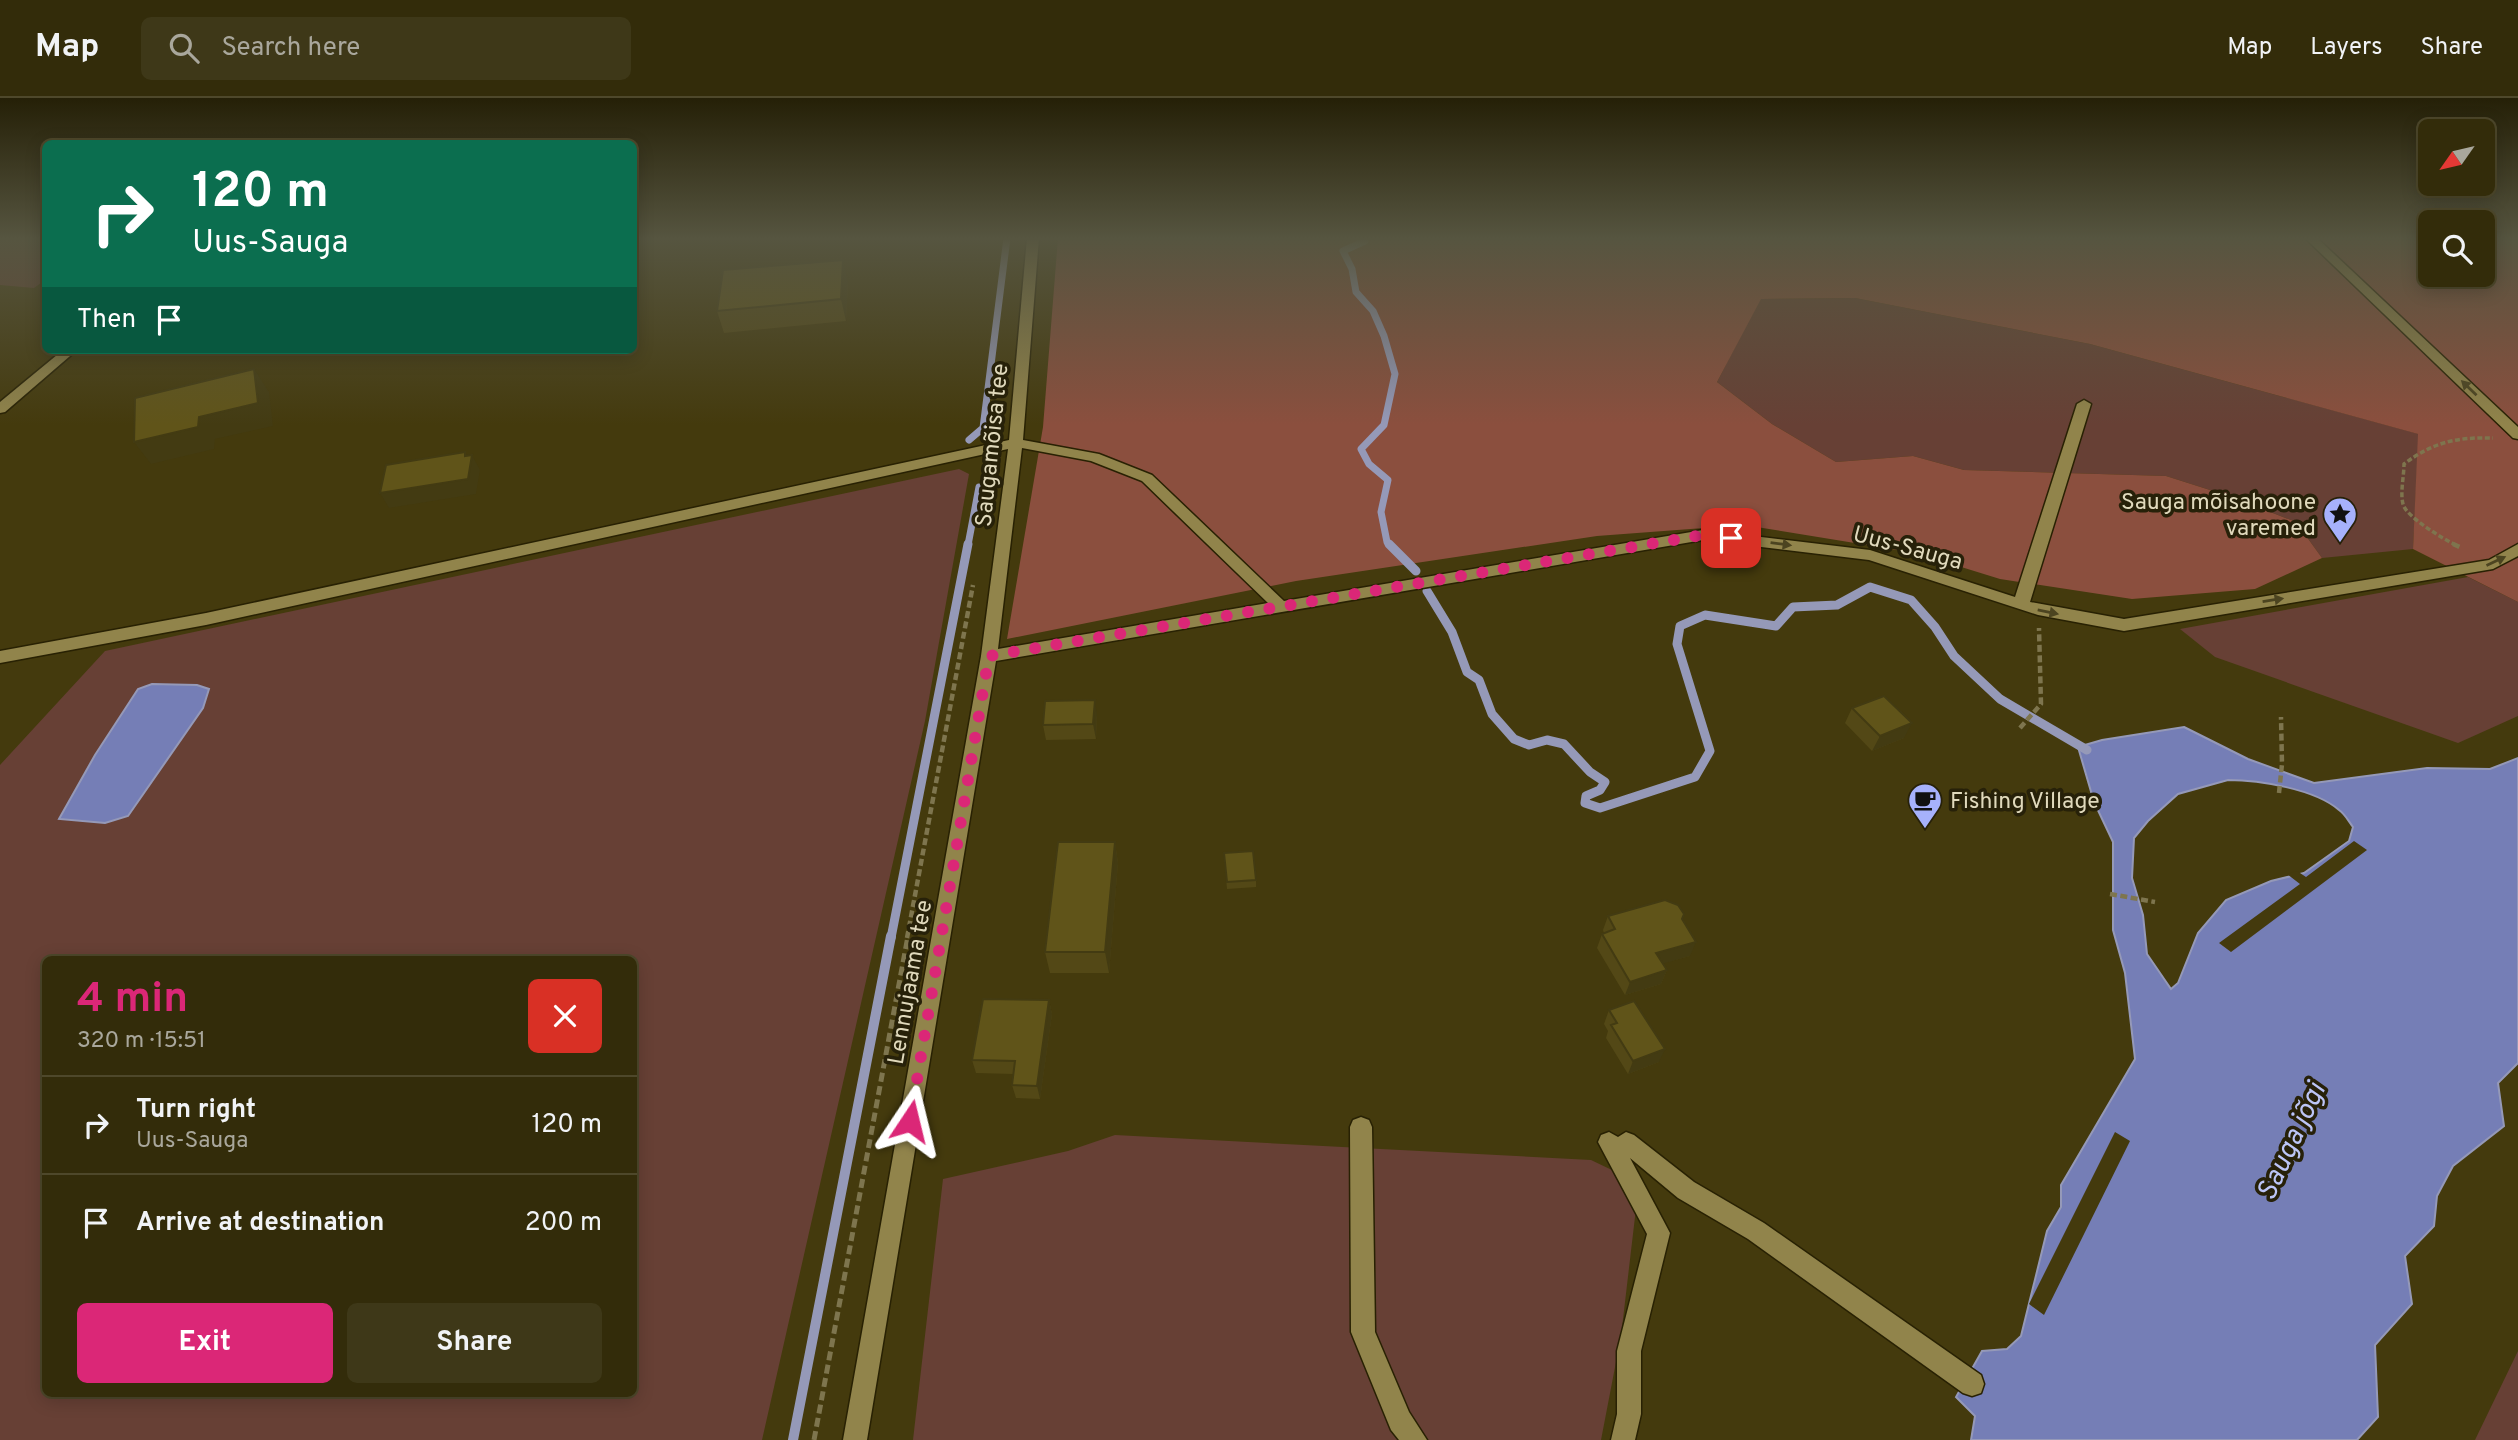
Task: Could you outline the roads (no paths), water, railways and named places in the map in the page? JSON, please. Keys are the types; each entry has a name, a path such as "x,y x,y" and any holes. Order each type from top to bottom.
{"street":[{"name":"Saugamõisa tee","path":"989,656 1016,443 1028,301"},
{"path":"2374,301 2512,437"},
{"path":"0,409 66,354"},
{"path":"2021,604 2084,404"},
{"path":"0,657 206,620 1016,443 1094,457 1147,478 1279,605"},
{"name":"Uus-Sauga","path":"989,656 1703,535 1870,555 2038,610 2124,625 2496,562 2518,549"},
{"name":"Lennujaama tee","path":"855,1440 989,656"},
{"path":"1361,1127 1363,1332 1400,1421 1415,1440"},
{"path":"1623,1440 1629,1414 1629,1351 1659,1233 1617,1142 1686,1190 1756,1231 1972,1384"}],"water":[{"path":"152,684 197,685 209,689 203,708 128,816 105,823 59,819 95,755 138,689"},
{"name":"Sauga jõgi","path":"2184,727 2248,759 2314,783 2427,768 2490,769 2518,758 2518,1063 2498,1083 2504,1126 2453,1166 2437,1196 2434,1226 2405,1256 2412,1304 2375,1345 2378,1417 2357,1440 1971,1440 1975,1416 1956,1397 1982,1351 2007,1349 2021,1336 2047,1231 2061,1207 2061,1185 2135,1059 2125,973 2113,930 2113,842 2094,802 2078,747 2102,740","holes":["2228,780 2302,791 2329,803 2343,814 2353,827 2349,841 2304,873 2271,881 2226,900 2198,933 2178,983 2171,989 2147,954 2143,915 2132,878 2134,838 2148,821 2178,794"]}],"waterway":[{"path":"969,440 983,428 999,301"},
{"path":"1364,301 1373,311 1384,336 1395,374 1384,425 1361,449 1369,464 1388,480 1381,512 1387,542 1416,571"},
{"path":"968,545 979,487"},
{"path":"891,938 968,544"},
{"path":"1427,591 1452,632 1467,672 1479,680 1492,714 1514,739 1529,745 1547,740 1564,744 1590,772 1605,782 1600,790 1586,796 1585,803 1600,808 1695,777 1710,751 1677,644 1680,626 1705,615 1776,626 1793,607 1837,605 1870,587 1911,600 1935,627 1954,656 2000,699 2087,750"},
{"path":"793,1440 891,936"}],"place":[{"name":"Sauga mõisahoone varemed","path":"2340,544"},
{"name":"Fishing Village","path":"1925,830"}]}
